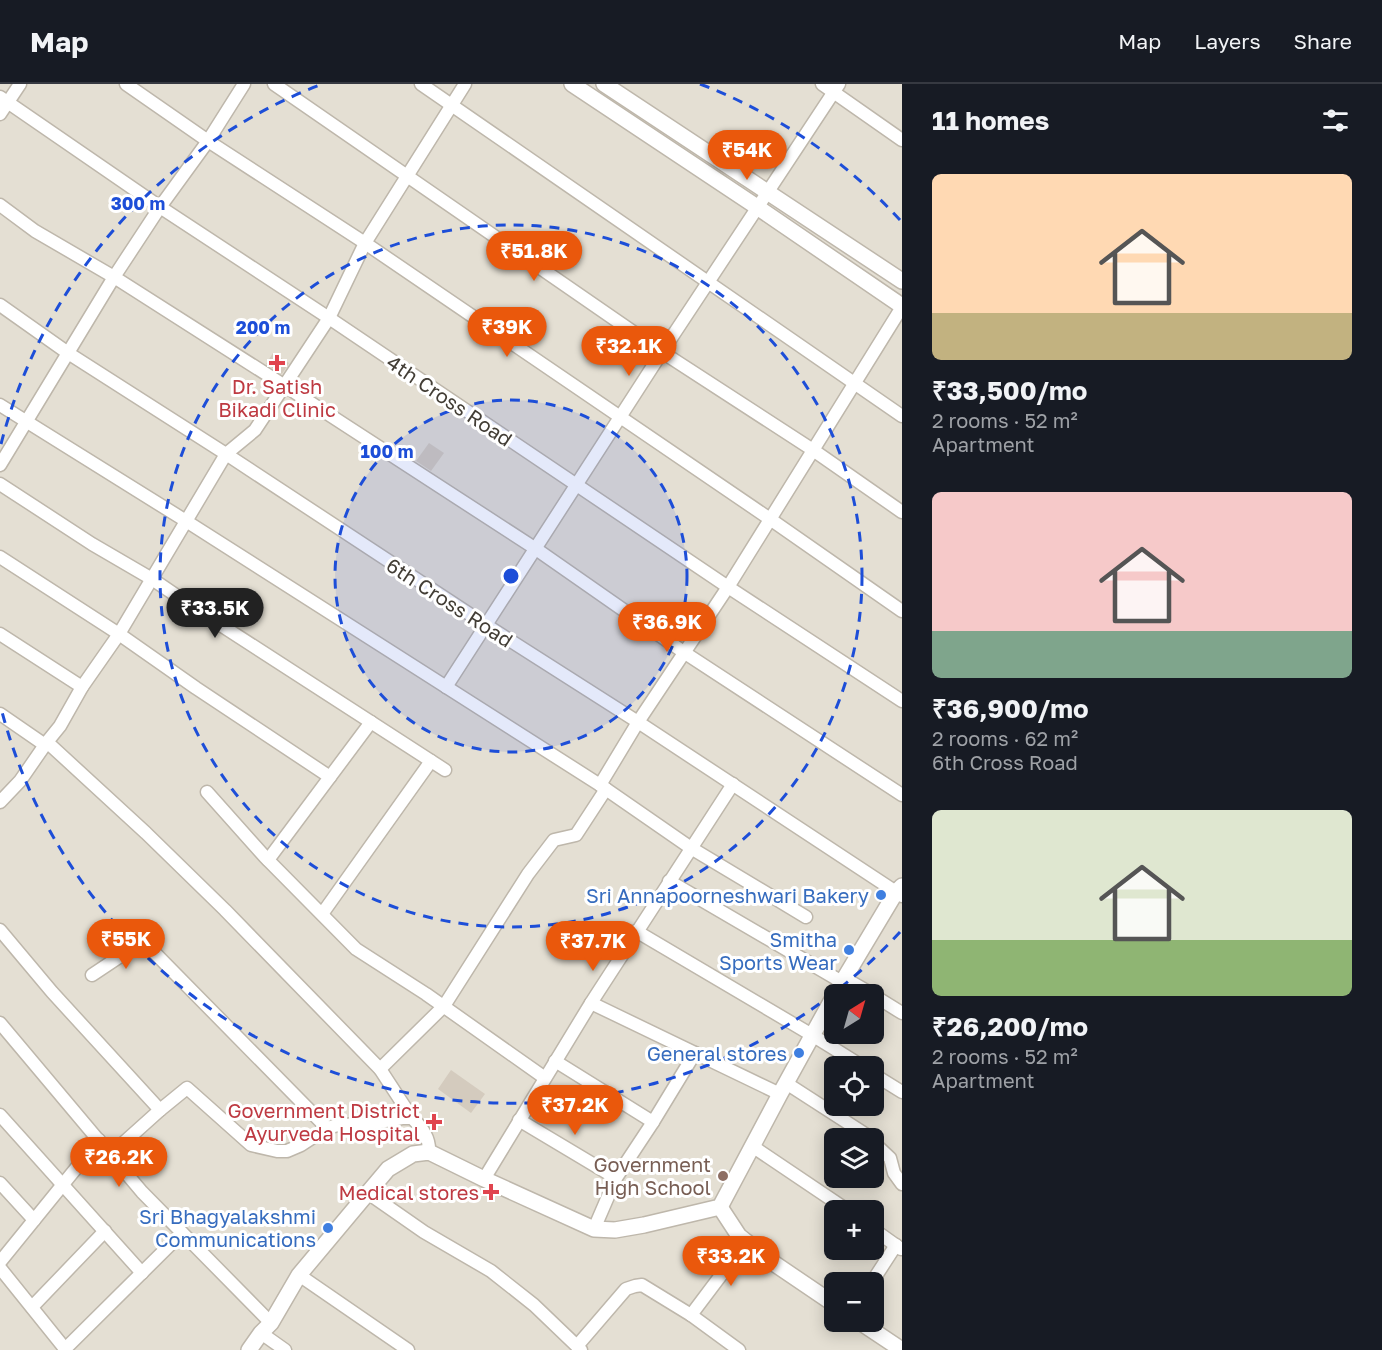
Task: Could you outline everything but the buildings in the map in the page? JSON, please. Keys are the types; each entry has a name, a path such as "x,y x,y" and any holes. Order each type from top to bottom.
{"street":[{"path":"0,114 4,100 20,84"},
{"path":"126,84 208,141 366,243 902,611"},
{"path":"0,465 114,277 160,207 208,141 243,84"},
{"path":"274,84 662,352 813,450 902,512"},
{"path":"421,84 902,416"},
{"path":"0,802 20,781 60,726 82,687 119,634 226,454 255,430 285,386 329,318 366,243 465,84"},
{"path":"380,1070 444,1006 528,874 554,840 576,835 638,722 728,587 902,307 572,84"},
{"path":"604,84 902,280"},
{"path":"822,84 836,88 902,140"},
{"path":"446,687 836,88"},
{"name":"4th Cross Road","path":"4,100 160,207 902,701"},
{"path":"0,205 35,231 114,277 536,549 685,653 902,795"},
{"name":"6th Cross Road","path":"0,305 68,353 900,891"},
{"path":"0,405 603,787 691,848 806,917"},
{"path":"0,484 92,544 152,579 445,770"},
{"path":"0,557 119,634 330,777"},
{"path":"0,634 82,687"},
{"path":"0,714 46,744 154,840 225,910 380,1070 412,1118 422,1128 429,1152"},
{"path":"268,860 371,722"},
{"path":"322,914 431,761"},
{"path":"484,1179 636,931 733,784"},
{"path":"207,792 268,860 356,948 444,1006 545,1078"},
{"path":"669,881 833,984"},
{"path":"842,984 900,891"},
{"path":"0,930 52,992 160,1110"},
{"path":"636,931 846,1056"},
{"path":"92,975 143,941 327,1128"},
{"path":"884,1002 902,1013"},
{"path":"591,1003 695,1053 783,1088 854,1128"},
{"path":"249,1350 266,1328 299,1275 388,1169 413,1154 429,1152 594,1229 615,1230 644,1225 720,1207 824,1014"},
{"path":"0,1023 142,1192 182,1233 285,1350"},
{"path":"594,1229 616,1178 695,1053"},
{"path":"555,1061 653,1122"},
{"path":"884,1081 902,1092"},
{"path":"111,1154 187,1088 251,1145 277,1151 286,1151 301,1145 327,1128 338,1125 368,1124 412,1118"},
{"path":"0,1115 142,1272"},
{"path":"519,1120 616,1178"},
{"path":"0,1262 99,1140"},
{"path":"752,1146 832,1200"},
{"path":"884,1152 890,1158 894,1173 902,1184"},
{"path":"0,1183 34,1220"},
{"path":"368,1193 424,1232 491,1271 534,1305 579,1348 626,1289 642,1285 691,1315 739,1350"},
{"path":"720,1207 738,1236 824,1297"},
{"path":"32,1307 105,1232"},
{"path":"0,1268 65,1350 182,1233"},
{"path":"880,1272 899,1247 884,1237"},
{"path":"691,1315 746,1242"},
{"path":"299,1275 408,1350"},
{"path":"875,1332 902,1350"}],"shaded area":[{"path":"0,84 902,84 902,1350 0,1350"}],"place":[{"name":"Dr. Satish Bikadi Clinic","path":"277,363"},
{"name":"Sri Annapoorneshwari Bakery","path":"881,895"},
{"name":"Smitha Sports Wear","path":"849,950"},
{"name":"General stores","path":"799,1053"},
{"name":"Government District Ayurveda Hospital","path":"434,1122"},
{"name":"Government High School","path":"723,1176"},
{"name":"Medical stores","path":"491,1192"},
{"name":"Sri Bhagyalakshmi Communications","path":"328,1228"}]}
